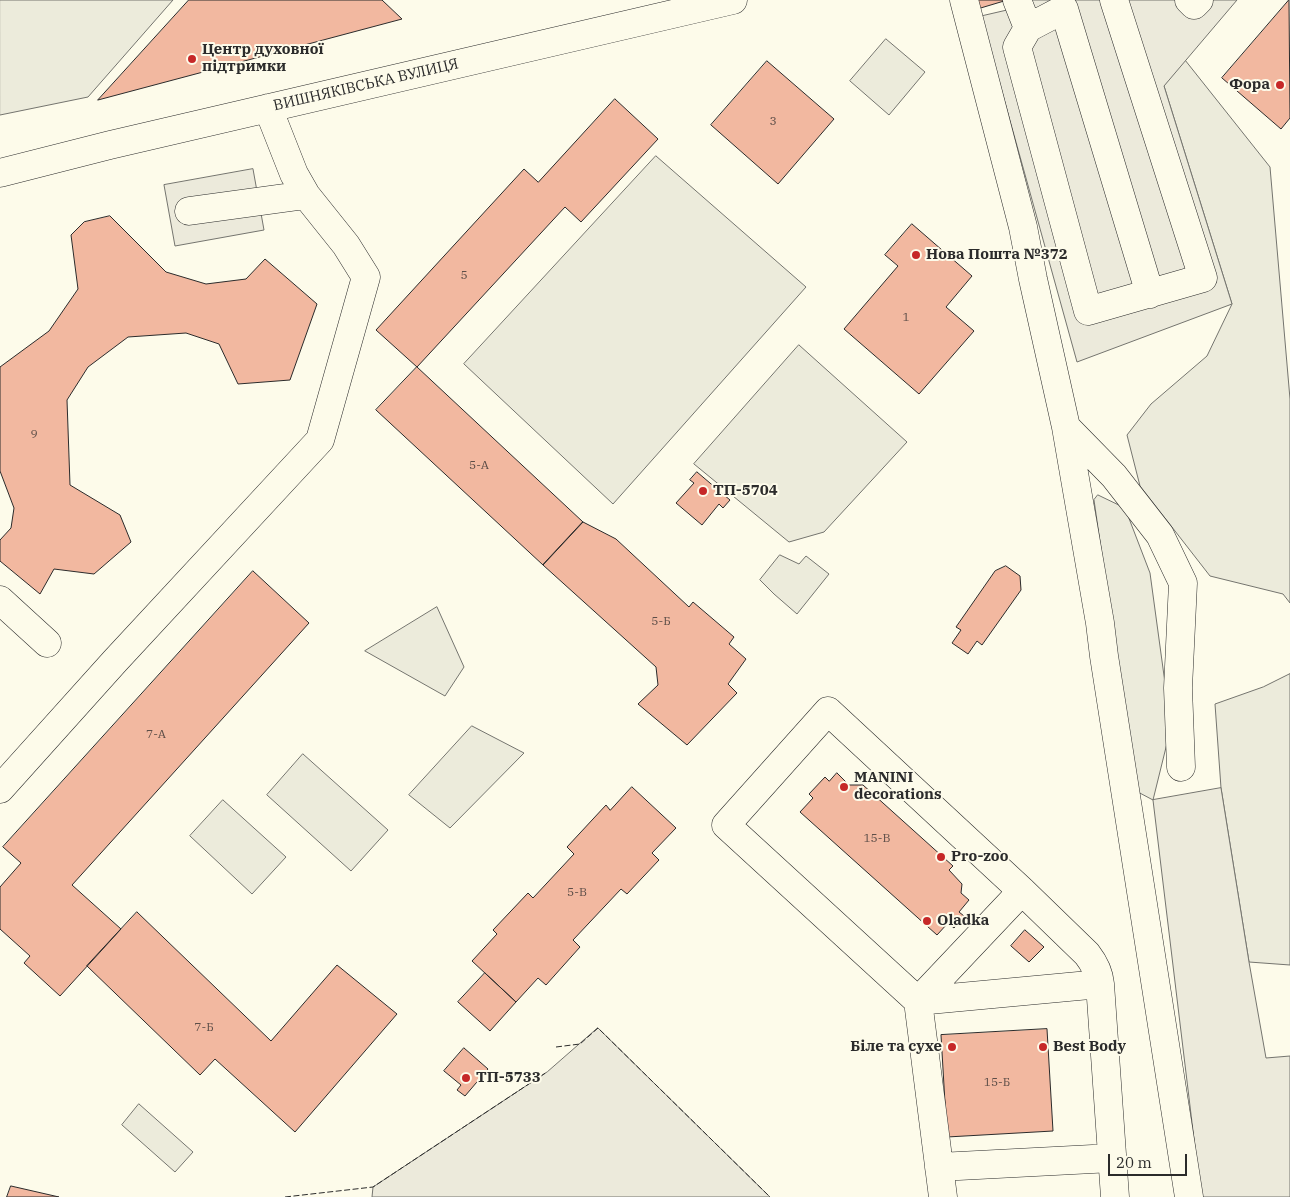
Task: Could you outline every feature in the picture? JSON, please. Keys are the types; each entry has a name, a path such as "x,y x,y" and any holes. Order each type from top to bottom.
{"street":[{"name":"ВИШНЯКІВСЬКА ВУЛИЦЯ","path":"0,173 110,145 734,0"},
{"path":"964,0 1023,227 1066,427 1100,623 1105,666 1189,1197"},
{"path":"1016,0 1028,28"},
{"path":"1114,0 1203,278 1150,294 1088,310 1017,47 1028,28 1071,5 1150,294"},
{"path":"1189,0 1194,5 1199,0"},
{"path":"0,789 115,661 320,440 366,277 346,245 306,195 294,174 268,108"},
{"path":"189,211 306,195"},
{"path":"1066,427 1114,476 1160,536 1182,583 1178,688 1182,766"},
{"path":"0,600 47,643"},
{"path":"943,1197 918,1001 726,825 828,711 1022,891 1095,964 1100,976 1115,1197"},
{"path":"918,1001 1022,891"},
{"path":"918,1001 1100,984"},
{"path":"939,1167 1112,1158"}],"shaded area":[{"path":"0,0 173,0 88,97 0,115"},
{"path":"1006,0 1237,0 1164,86 1232,304 1077,362 981,16 1007,10"},
{"path":"886,39 925,72 889,115 850,81"},
{"path":"1185,60 1270,167 1290,399 1290,603 1283,594 1210,576 1140,486 1127,435 1151,404 1207,356 1232,304 1164,86"},
{"path":"656,156 806,287 613,504 464,364"},
{"path":"253,169 264,230 175,246 164,185"},
{"path":"799,345 907,442 824,532 789,542 694,464"},
{"path":"1098,495 1125,508 1150,573 1171,727 1153,800 1136,791 1094,500"},
{"path":"780,555 799,564 806,556 829,574 797,614 760,580"},
{"path":"437,607 464,667 445,696 365,651"},
{"path":"1290,674 1290,965 1249,962 1221,788 1215,704 1263,687"},
{"path":"472,726 524,753 450,828 409,795"},
{"path":"303,754 388,830 351,871 267,795"},
{"path":"1221,788 1266,1058 1290,1056 1290,1197 1201,1197 1153,800"},
{"path":"223,800 286,857 252,894 190,836"},
{"path":"598,1028 770,1197 372,1197 373,1187 547,1072"},
{"path":"139,1104 193,1152 175,1172 122,1125"}],"building":[{"name":"Центр духовної підтримки","path":"189,0 382,0 402,19 98,100"},
{"path":"971,0 1004,0 1004,1 974,10"},
{"path":"1289,0 1290,118 1281,129 1222,78"},
{"path":"767,61 834,119 778,184 711,125"},
{"path":"615,99 658,139 581,222 565,207 417,367 376,330 524,169 538,182"},
{"path":"110,216 166,272 206,284 246,279 265,259 317,304 290,380 238,384 219,344 186,333 128,337 88,367 67,400 70,485 120,515 131,542 94,574 54,569 40,594 0,561 0,540 11,528 14,508 0,471 0,367 49,331 78,289 71,235 84,222"},
{"path":"912,224 972,276 946,307 974,331 919,394 844,329 898,266 885,255"},
{"path":"417,367 583,522 543,565 376,410"},
{"name":"ТП-5704","path":"697,472 730,500 723,508 719,504 702,525 676,503 694,483 690,480"},
{"path":"583,522 616,539 689,607 693,602 734,637 729,644 746,659 728,684 737,693 687,745 638,704 658,685 656,667 543,565"},
{"path":"1006,566 1020,576 1021,590 982,645 977,641 968,654 952,643 961,630 956,627 995,571"},
{"path":"253,571 309,623 72,885 121,929 60,996 24,963 30,956 0,929 0,887 21,863 3,847"},
{"path":"837,773 849,785 863,785 953,866 949,870 962,884 961,893 969,900 959,912 964,916 954,928 948,923 937,935 800,812 813,798 809,794 825,777 829,781"},
{"path":"632,787 676,828 652,853 659,860 627,894 621,889 573,940 580,947 546,985 538,978 516,1002 472,961 497,934 493,930 528,893 533,898 574,854 567,847 606,805 610,810"},
{"path":"137,912 271,1041 337,965 397,1014 295,1132 215,1059 200,1075 87,966"},
{"path":"1025,930 1044,947 1029,962 1011,946"},
{"path":"485,973 516,1002 490,1031 458,1002"},
{"path":"1047,1029 1053,1131 947,1137 941,1035"},
{"name":"ТП-5733","path":"464,1048 488,1069 465,1096 457,1090 461,1085 444,1071"},
{"path":"11,1186 59,1197 7,1197"}],"fence":[{"path":"556,1047 580,1044 598,1028 770,1197"},
{"path":"285,1197 373,1187 547,1072"}],"place":[{"name":"Центр духовної підтримки","path":"192,59"},
{"name":"Фора","path":"1280,85"},
{"name":"Нова Пошта №372","path":"916,255"},
{"name":"ТП-5704","path":"703,491"},
{"name":"MANINI decorations","path":"844,787"},
{"name":"Pro-zoo","path":"941,857"},
{"name":"Oladka","path":"927,921"},
{"name":"Біле та сухе","path":"952,1047"},
{"name":"Best Body","path":"1043,1047"},
{"name":"ТП-5733","path":"466,1078"}]}
